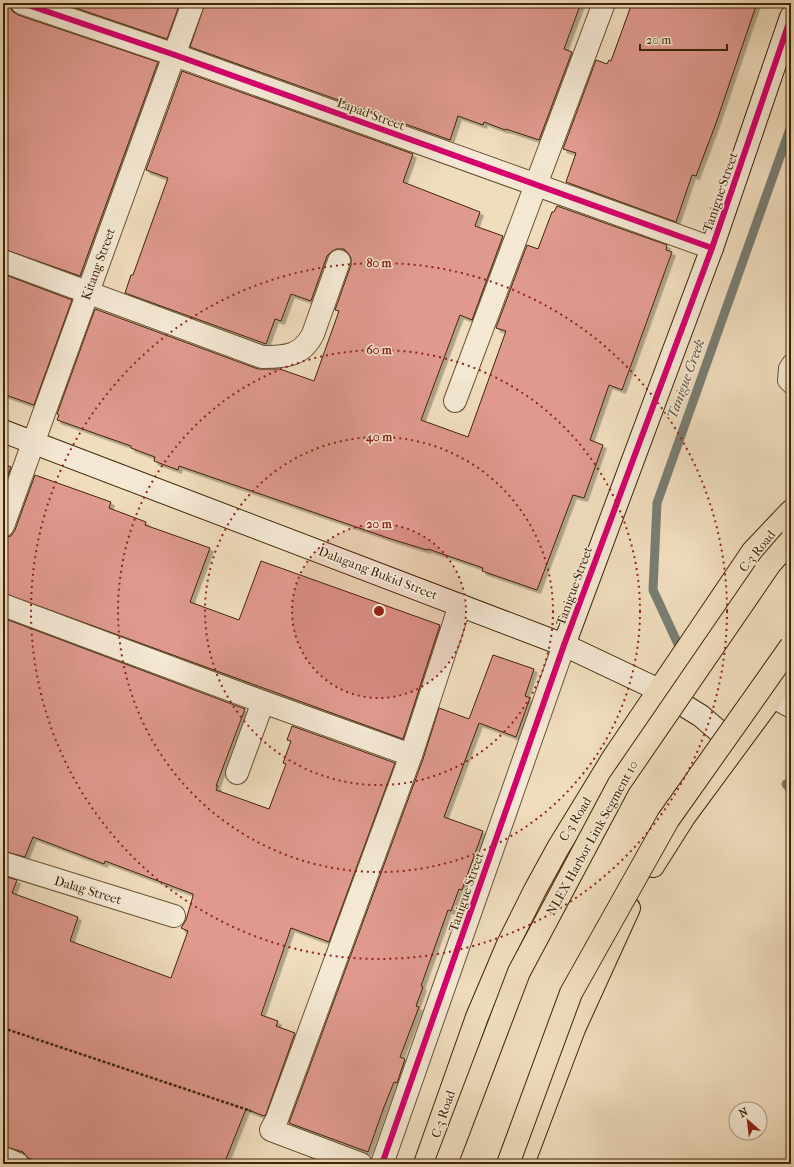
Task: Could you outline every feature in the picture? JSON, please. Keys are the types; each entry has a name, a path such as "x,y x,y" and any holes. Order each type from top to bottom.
{"main road":[{"name":"C-3 Road","path":"425,1164 477,1017 508,944 558,848 613,758 753,551 791,511"},
{"name":"NLEX Harbor Link Segment 10","path":"446,1164 519,972 620,784 765,570 791,540"},
{"path":"508,1164 571,993 668,820 791,646"},
{"path":"523,1164 574,1029 624,919 650,871 684,816 791,672"}],"street":[{"name":"Lapad Street","path":"22,3 174,55 712,248"},
{"name":"Kitang Street","path":"3,526 193,3"},
{"path":"455,401 604,3"},
{"name":"Tanigue Street","path":"382,1164 564,645 712,248 791,18"},
{"path":"3,261 262,357 274,357 293,354 308,345 339,261"},
{"name":"Dalagang Bukid Street","path":"3,431 33,441 564,645 660,690 701,716 736,746"},
{"path":"362,1164 271,1130 411,755 460,605"},
{"path":"3,606 411,755"},
{"path":"237,773 263,702"},
{"name":"Dalag Street","path":"3,863 174,916"},
{"path":"3,1158 18,1164"}],"lane":[{"path":"791,362 787,368 786,381 791,386"},
{"path":"771,699 791,710"}],"path":[{"path":"3,1028 276,1120"}],"building":[{"path":"3,3 10,3 12,11 18,15 158,62 80,276 3,249"},
{"path":"61,3 180,3 167,39"},
{"path":"205,3 581,3 564,49 572,52 539,140 484,122 483,125 458,116 450,140 190,47"},
{"path":"632,3 757,3 715,126 696,176 692,175 676,222 566,182 576,153 563,149 596,60 607,64 609,60 611,61"},
{"path":"182,71 413,154 403,182 480,212 475,226 503,236 472,320 460,315 421,420 468,437 506,331 496,328 527,245 538,249 552,212 554,212 557,206 667,245 666,250 672,252 622,390 609,385 590,440 603,445 584,498 573,495 537,590 482,571 483,568 428,549 427,550 391,539 179,466 178,470 154,461 155,457 131,448 131,446 57,420 59,415 57,414 95,309 258,369 280,369 314,381 339,311 335,310 351,265 351,258 344,249 336,249 327,256 311,301 291,294 281,321 275,319 266,344 125,293 168,178 146,170"},
{"path":"3,274 72,300 34,405 3,394"},
{"path":"3,464 11,467 3,489"},
{"path":"35,475 111,502 109,508 146,522 145,525 210,548 190,602 239,620 261,561 440,625 403,739 3,593 3,538 11,536 15,530"},
{"path":"3,618 245,709 216,786 218,786 216,790 269,809 286,764 283,763 291,741 287,740 292,726 395,763 329,942 291,928 261,1015 278,1021 276,1026 295,1033 266,1114 264,1116 246,1109 224,1164 47,1164 28,1158 23,1152 3,1146 3,876 17,880 12,893 78,917 70,941 171,978 188,931 181,928 186,920 193,894 105,861 104,864 33,837 25,857 3,851"},
{"path":"493,655 534,669 525,696 530,698 516,737 479,723 444,817 483,831 462,890 459,889 451,911 448,910 421,986 423,987 416,1006 419,1007 400,1057 405,1059 397,1083 394,1082 384,1107 368,1152 289,1123 423,759 439,708 469,719"}],"waterway":[{"name":"Tanigue Creek","path":"678,644 653,590 657,503 791,126"},
{"name":"Tanigue Creek","path":"786,784 791,790"}],"cycle path":[{"path":"22,3 175,55 712,248"},
{"path":"382,1164 564,645 712,248 791,17"}]}
